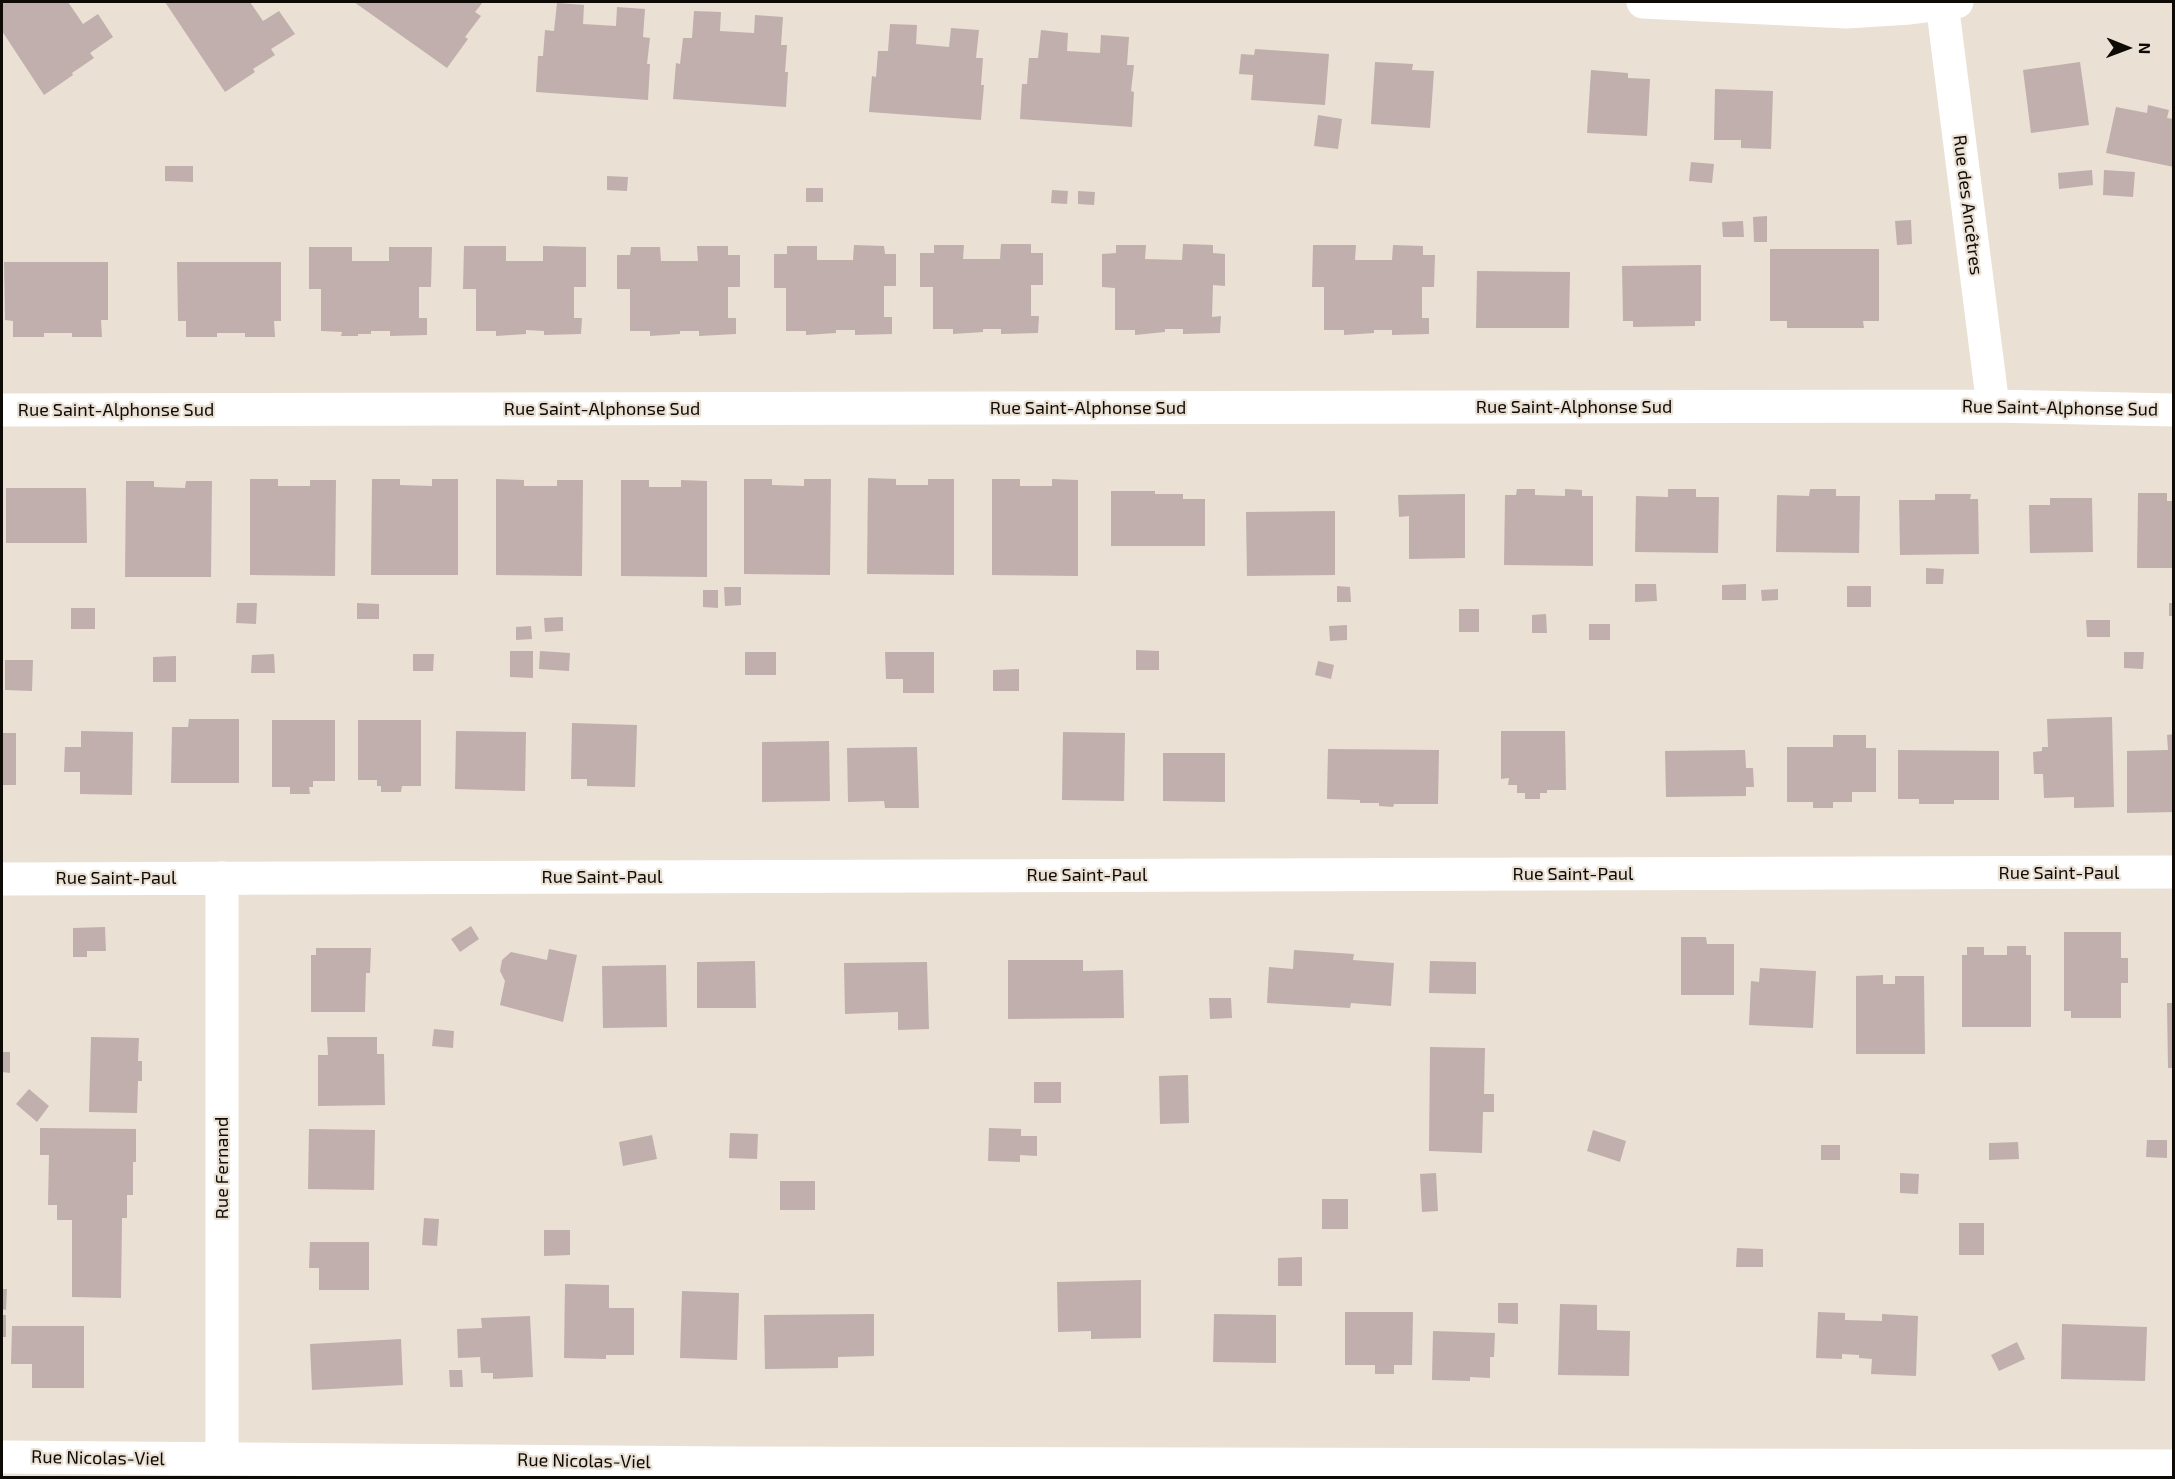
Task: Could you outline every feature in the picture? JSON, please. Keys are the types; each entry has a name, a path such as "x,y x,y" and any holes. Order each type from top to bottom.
{"street":[{"path":"1643,2 1814,12 1878,10 1950,2"},
{"name":"Rue des Ancêtres","path":"1950,2 1993,406"},
{"name":"Rue Saint-Alphonse Sud","path":"2,410 1993,406 2174,410"},
{"name":"Rue Saint-Paul","path":"2,879 2174,872"},
{"name":"Rue Fernand","path":"222,878 222,1459"},
{"name":"Rue Nicolas-Viel","path":"2,1457 222,1459 731,1470 1656,1471 2174,1466"}],"building":[{"path":"2,2 68,2 83,24 98,14 113,37 90,53 94,58 44,95 2,31"},
{"path":"165,2 250,2 263,21 279,11 295,34 271,49 275,55 253,69 255,72 225,92"},
{"path":"354,2 483,2 475,12 481,16 465,37 468,39 447,68"},
{"path":"557,3 584,5 583,24 616,26 617,7 645,9 643,37 650,38 647,64 650,64 648,100 536,92 538,56 543,56 545,30 554,31"},
{"path":"694,11 721,12 720,31 754,33 755,15 783,17 781,45 787,45 785,72 788,72 786,107 673,99 676,63 680,64 683,38 692,38"},
{"path":"890,24 917,25 916,44 949,47 951,28 979,30 976,58 983,58 981,85 984,85 981,120 869,112 872,76 876,77 878,51 888,51"},
{"path":"1041,30 1068,33 1067,51 1100,53 1101,35 1129,37 1127,65 1134,65 1131,91 1134,92 1132,127 1020,119 1022,84 1027,84 1029,58 1038,58"},
{"path":"1255,49 1329,54 1325,105 1251,100 1253,75 1239,74 1241,54 1254,55"},
{"path":"1375,62 1413,64 1412,70 1434,71 1430,128 1371,124"},
{"path":"2080,62 2089,125 2031,133 2023,70"},
{"path":"1591,70 1628,73 1628,78 1650,79 1647,136 1587,133"},
{"path":"1715,89 1773,91 1771,149 1741,148 1741,140 1714,140"},
{"path":"2148,105 2169,110 2167,118 2174,119 2174,167 2106,153 2116,107 2147,113"},
{"path":"1318,115 1342,119 1338,149 1314,146"},
{"path":"1691,162 1714,164 1712,183 1689,181"},
{"path":"165,166 193,166 193,182 165,181"},
{"path":"2092,170 2093,185 2059,189 2058,173"},
{"path":"2104,170 2135,172 2133,197 2103,195"},
{"path":"607,176 628,177 627,191 607,190"},
{"path":"806,188 823,188 823,202 806,202"},
{"path":"1052,190 1068,191 1067,204 1051,203"},
{"path":"1078,191 1095,192 1094,205 1078,204"},
{"path":"1767,216 1767,242 1754,242 1753,217"},
{"path":"1911,220 1912,244 1897,245 1895,221"},
{"path":"1743,221 1744,237 1723,237 1722,222"},
{"path":"1001,244 1031,244 1031,253 1043,253 1043,285 1031,285 1031,316 1039,316 1038,333 1001,334 1001,329 983,329 983,332 953,334 953,329 933,329 933,287 920,287 920,253 934,253 934,245 964,245 963,259 1000,259"},
{"path":"1183,244 1213,245 1213,253 1225,254 1225,286 1213,285 1212,317 1221,316 1220,333 1183,334 1183,329 1165,329 1165,332 1135,335 1135,330 1115,330 1115,288 1102,287 1102,254 1116,253 1116,245 1146,245 1145,259 1182,260"},
{"path":"854,245 884,246 885,254 896,254 896,286 884,286 884,317 892,317 892,334 855,335 855,330 836,330 836,333 806,335 806,331 786,331 786,288 774,288 774,254 787,254 787,246 817,246 817,260 853,260"},
{"path":"1313,245 1356,245 1355,260 1392,260 1393,245 1423,246 1423,255 1435,255 1434,287 1422,287 1422,318 1429,318 1429,334 1392,335 1392,330 1374,330 1374,333 1344,335 1344,330 1324,330 1324,287 1312,287"},
{"path":"464,246 506,246 506,261 543,261 543,246 586,247 586,287 574,287 574,318 582,318 581,334 544,335 544,331 526,330 526,334 496,336 496,331 476,331 476,289 463,289"},
{"path":"697,246 728,246 728,255 740,255 740,287 728,287 728,318 736,318 736,334 699,336 699,331 680,331 680,334 650,336 650,331 630,331 630,289 617,289 617,255 630,255 631,247 660,247 661,261 698,261"},
{"path":"309,247 352,247 352,261 389,261 389,247 432,247 431,287 419,287 419,318 427,318 427,335 390,336 390,331 371,331 371,334 341,336 342,332 321,331 321,289 309,289"},
{"path":"1770,249 1879,249 1879,321 1863,321 1864,328 1787,328 1787,321 1770,321"},
{"path":"4,262 108,262 108,320 101,320 102,337 72,337 72,333 44,333 44,337 13,337 13,321 5,320"},
{"path":"177,262 281,262 281,321 274,321 275,337 245,337 245,333 217,333 217,337 186,337 186,321 178,321"},
{"path":"1701,265 1701,321 1695,321 1695,326 1633,327 1633,321 1623,321 1622,266"},
{"path":"1477,271 1570,272 1569,328 1476,328"},
{"path":"868,478 896,479 896,485 928,485 928,479 954,479 954,575 867,574"},
{"path":"250,479 278,479 278,486 310,486 310,480 336,480 335,576 250,575"},
{"path":"372,479 400,479 400,485 432,486 432,479 458,479 458,575 371,575"},
{"path":"496,479 524,480 524,486 557,486 557,480 583,480 582,576 496,575"},
{"path":"744,479 772,479 772,485 804,486 804,479 831,479 830,575 744,574"},
{"path":"992,479 1020,479 1020,486 1052,486 1052,479 1078,480 1078,576 992,575"},
{"path":"621,480 649,480 649,487 681,487 681,480 707,481 707,577 621,576"},
{"path":"126,481 154,481 154,487 185,488 186,481 212,481 211,577 125,577"},
{"path":"6,488 86,488 87,543 6,543"},
{"path":"1517,489 1535,489 1535,495 1565,496 1565,489 1582,490 1582,496 1593,496 1593,566 1504,565 1505,495 1516,495"},
{"path":"1668,489 1696,489 1696,497 1719,497 1718,553 1635,552 1636,496 1668,497"},
{"path":"1810,489 1836,489 1836,496 1860,496 1859,553 1776,552 1777,495 1809,496"},
{"path":"1111,491 1155,491 1155,494 1183,494 1183,499 1205,499 1205,546 1111,546"},
{"path":"2138,493 2167,493 2167,501 2174,501 2174,568 2137,568"},
{"path":"1465,494 1465,558 1409,559 1409,516 1399,517 1398,495"},
{"path":"1935,494 1971,494 1970,499 1978,499 1979,554 1900,555 1899,500 1935,500"},
{"path":"2050,498 2092,498 2093,552 2030,553 2029,505 2050,505"},
{"path":"1335,511 1335,575 1247,576 1246,512"},
{"path":"1926,568 1944,569 1943,584 1926,584"},
{"path":"1635,584 1656,584 1657,601 1635,602"},
{"path":"1746,584 1746,600 1722,600 1722,585"},
{"path":"1337,586 1350,587 1351,602 1337,602"},
{"path":"1847,586 1871,586 1871,607 1847,607"},
{"path":"724,587 741,587 741,605 725,606"},
{"path":"1778,589 1778,600 1762,601 1761,590"},
{"path":"703,590 718,590 718,608 703,607"},
{"path":"237,603 257,603 256,624 236,623"},
{"path":"357,603 379,604 379,619 357,619"},
{"path":"2169,603 2174,603 2174,616 2169,616"},
{"path":"71,608 95,608 95,629 71,629"},
{"path":"1459,609 1479,609 1479,632 1459,632"},
{"path":"1546,614 1547,633 1532,633 1532,615"},
{"path":"563,617 563,631 545,632 544,618"},
{"path":"2086,620 2110,620 2110,637 2087,637"},
{"path":"1589,624 1610,624 1610,640 1589,640"},
{"path":"1347,625 1347,640 1330,641 1329,626"},
{"path":"531,626 532,639 516,640 516,627"},
{"path":"1136,650 1159,651 1159,670 1136,670"},
{"path":"510,651 533,651 533,678 510,677"},
{"path":"540,651 570,653 569,671 539,669"},
{"path":"745,652 776,652 776,675 745,675"},
{"path":"885,652 934,652 934,693 903,693 903,679 886,679"},
{"path":"2124,652 2144,652 2143,669 2124,668"},
{"path":"274,654 275,673 251,673 252,655"},
{"path":"413,654 434,654 433,671 413,671"},
{"path":"176,656 176,682 153,682 153,657"},
{"path":"5,660 33,660 32,691 5,690"},
{"path":"1318,661 1334,665 1331,679 1315,675"},
{"path":"1019,669 1019,691 993,691 993,670"},
{"path":"2112,717 2114,807 2074,808 2074,797 2044,798 2043,774 2034,774 2033,752 2042,751 2042,747 2048,747 2047,719"},
{"path":"189,719 239,719 239,783 171,783 172,727 188,727"},
{"path":"272,720 335,720 335,781 313,781 313,787 309,787 310,794 290,794 290,787 272,787"},
{"path":"358,720 421,720 421,786 402,786 401,792 381,792 381,786 377,786 377,780 358,780"},
{"path":"572,723 637,725 635,787 587,786 587,779 571,779"},
{"path":"81,731 133,732 132,795 80,794 80,772 64,772 65,747 81,747"},
{"path":"456,731 526,732 525,791 455,789"},
{"path":"1501,731 1565,731 1566,790 1547,790 1547,793 1540,793 1540,799 1525,799 1525,793 1517,793 1517,785 1508,785 1509,778 1501,779"},
{"path":"1063,732 1125,733 1124,801 1062,800"},
{"path":"2,733 16,733 16,785 2,785"},
{"path":"2174,734 2174,812 2127,813 2127,751 2168,750 2167,735"},
{"path":"1833,735 1866,735 1866,748 1876,748 1876,792 1852,792 1852,802 1833,802 1833,808 1813,808 1813,802 1787,802 1787,747 1833,747"},
{"path":"829,741 830,801 762,802 762,742"},
{"path":"917,747 919,808 885,808 884,801 848,802 847,748"},
{"path":"1328,749 1439,750 1438,804 1394,804 1393,807 1379,806 1379,803 1360,803 1360,800 1327,799"},
{"path":"1745,750 1746,768 1753,768 1754,787 1746,787 1746,796 1666,797 1665,751"},
{"path":"1898,750 1999,751 1999,800 1954,800 1954,804 1919,804 1919,799 1898,799"},
{"path":"1163,753 1225,753 1225,802 1163,801"},
{"path":"471,926 479,939 460,952 451,939"},
{"path":"105,927 106,951 87,951 87,957 73,957 73,928"},
{"path":"2064,932 2121,932 2121,958 2128,958 2128,983 2121,983 2121,1018 2071,1018 2071,1011 2064,1011"},
{"path":"1681,937 1706,937 1707,944 1734,944 1734,995 1681,995"},
{"path":"2007,946 2026,946 2026,955 2031,955 2031,1027 1962,1027 1962,955 1967,955 1967,947 1984,947 1984,955 2007,955"},
{"path":"316,948 371,948 370,973 366,973 365,1012 311,1012 311,955 316,955"},
{"path":"549,949 577,955 563,1022 500,1005 505,981 500,971 502,960 511,952 547,960"},
{"path":"1294,950 1354,954 1353,960 1394,963 1391,1006 1351,1003 1350,1008 1267,1003 1269,967 1293,969"},
{"path":"1008,960 1083,960 1083,971 1123,970 1124,1018 1008,1019"},
{"path":"755,961 756,1008 697,1008 697,962"},
{"path":"1430,961 1476,962 1476,994 1429,993"},
{"path":"927,962 929,1029 898,1030 898,1012 845,1014 844,963"},
{"path":"666,965 667,1027 603,1028 602,966"},
{"path":"1760,968 1816,971 1813,1028 1749,1025 1751,981 1759,982"},
{"path":"1883,975 1883,984 1895,984 1895,976 1924,976 1925,1054 1856,1054 1856,976"},
{"path":"1209,998 1231,998 1232,1018 1210,1019"},
{"path":"2167,1003 2174,1003 2174,1068 2168,1068"},
{"path":"434,1029 454,1031 453,1048 432,1046"},
{"path":"91,1037 139,1038 138,1061 142,1061 142,1081 138,1081 137,1113 89,1112"},
{"path":"327,1037 377,1037 377,1054 384,1054 385,1105 318,1106 318,1055 328,1055"},
{"path":"1430,1047 1485,1048 1484,1094 1494,1094 1494,1112 1483,1112 1482,1153 1429,1151"},
{"path":"2,1052 10,1052 10,1073 2,1072"},
{"path":"1188,1075 1189,1123 1160,1124 1159,1076"},
{"path":"1034,1082 1061,1082 1061,1103 1034,1103"},
{"path":"29,1089 49,1106 37,1122 16,1104"},
{"path":"40,1128 136,1129 133,1195 127,1195 127,1218 122,1218 121,1298 72,1297 72,1220 57,1220 57,1205 48,1205 49,1155 40,1155"},
{"path":"989,1128 1021,1129 1021,1136 1037,1136 1037,1156 1020,1155 1020,1162 988,1161"},
{"path":"309,1129 375,1130 374,1190 308,1189"},
{"path":"1593,1130 1626,1141 1620,1162 1587,1151"},
{"path":"730,1133 758,1134 757,1159 729,1158"},
{"path":"652,1135 657,1159 623,1166 619,1142"},
{"path":"2147,1140 2167,1140 2167,1158 2146,1157"},
{"path":"2018,1142 2019,1159 1989,1160 1989,1143"},
{"path":"1821,1145 1840,1145 1840,1160 1821,1160"},
{"path":"1436,1173 1438,1211 1422,1212 1420,1174"},
{"path":"1900,1173 1919,1174 1918,1194 1900,1193"},
{"path":"780,1181 815,1181 815,1210 780,1210"},
{"path":"1322,1199 1348,1199 1348,1229 1322,1229"},
{"path":"424,1218 439,1219 437,1246 422,1245"},
{"path":"1959,1223 1984,1223 1984,1255 1959,1255"},
{"path":"544,1230 570,1230 570,1255 544,1256"},
{"path":"310,1242 369,1242 369,1290 319,1290 319,1268 309,1268"},
{"path":"1737,1248 1763,1249 1763,1267 1736,1267"},
{"path":"1302,1257 1302,1286 1278,1286 1278,1258"},
{"path":"1141,1280 1141,1338 1091,1339 1091,1331 1058,1332 1057,1282"},
{"path":"565,1284 609,1285 609,1308 634,1308 634,1355 606,1355 606,1359 564,1358"},
{"path":"2,1289 7,1289 6,1310 2,1309"},
{"path":"682,1291 739,1293 737,1360 680,1358"},
{"path":"1498,1303 1518,1303 1518,1324 1498,1323"},
{"path":"1560,1304 1597,1305 1597,1330 1630,1331 1629,1376 1558,1375"},
{"path":"1345,1312 1413,1312 1412,1365 1394,1365 1394,1374 1375,1374 1375,1365 1345,1365"},
{"path":"1818,1312 1845,1313 1845,1320 1882,1321 1882,1314 1918,1316 1916,1376 1871,1374 1872,1359 1859,1358 1859,1355 1842,1354 1842,1359 1816,1358"},
{"path":"874,1314 874,1356 838,1357 838,1368 765,1369 764,1315"},
{"path":"1214,1314 1276,1315 1276,1363 1213,1362"},
{"path":"2,1315 6,1315 6,1337 2,1337"},
{"path":"530,1316 533,1377 493,1379 493,1373 481,1373 480,1357 458,1358 457,1329 482,1328 481,1318"},
{"path":"2062,1324 2147,1327 2145,1381 2061,1379"},
{"path":"12,1326 84,1326 84,1388 32,1388 32,1364 11,1364"},
{"path":"1433,1331 1495,1333 1494,1357 1490,1357 1490,1378 1470,1377 1470,1381 1432,1380"},
{"path":"401,1339 403,1385 312,1390 310,1344"},
{"path":"2017,1342 2025,1359 1999,1371 1991,1355"},
{"path":"449,1370 462,1370 463,1387 450,1387"}]}
